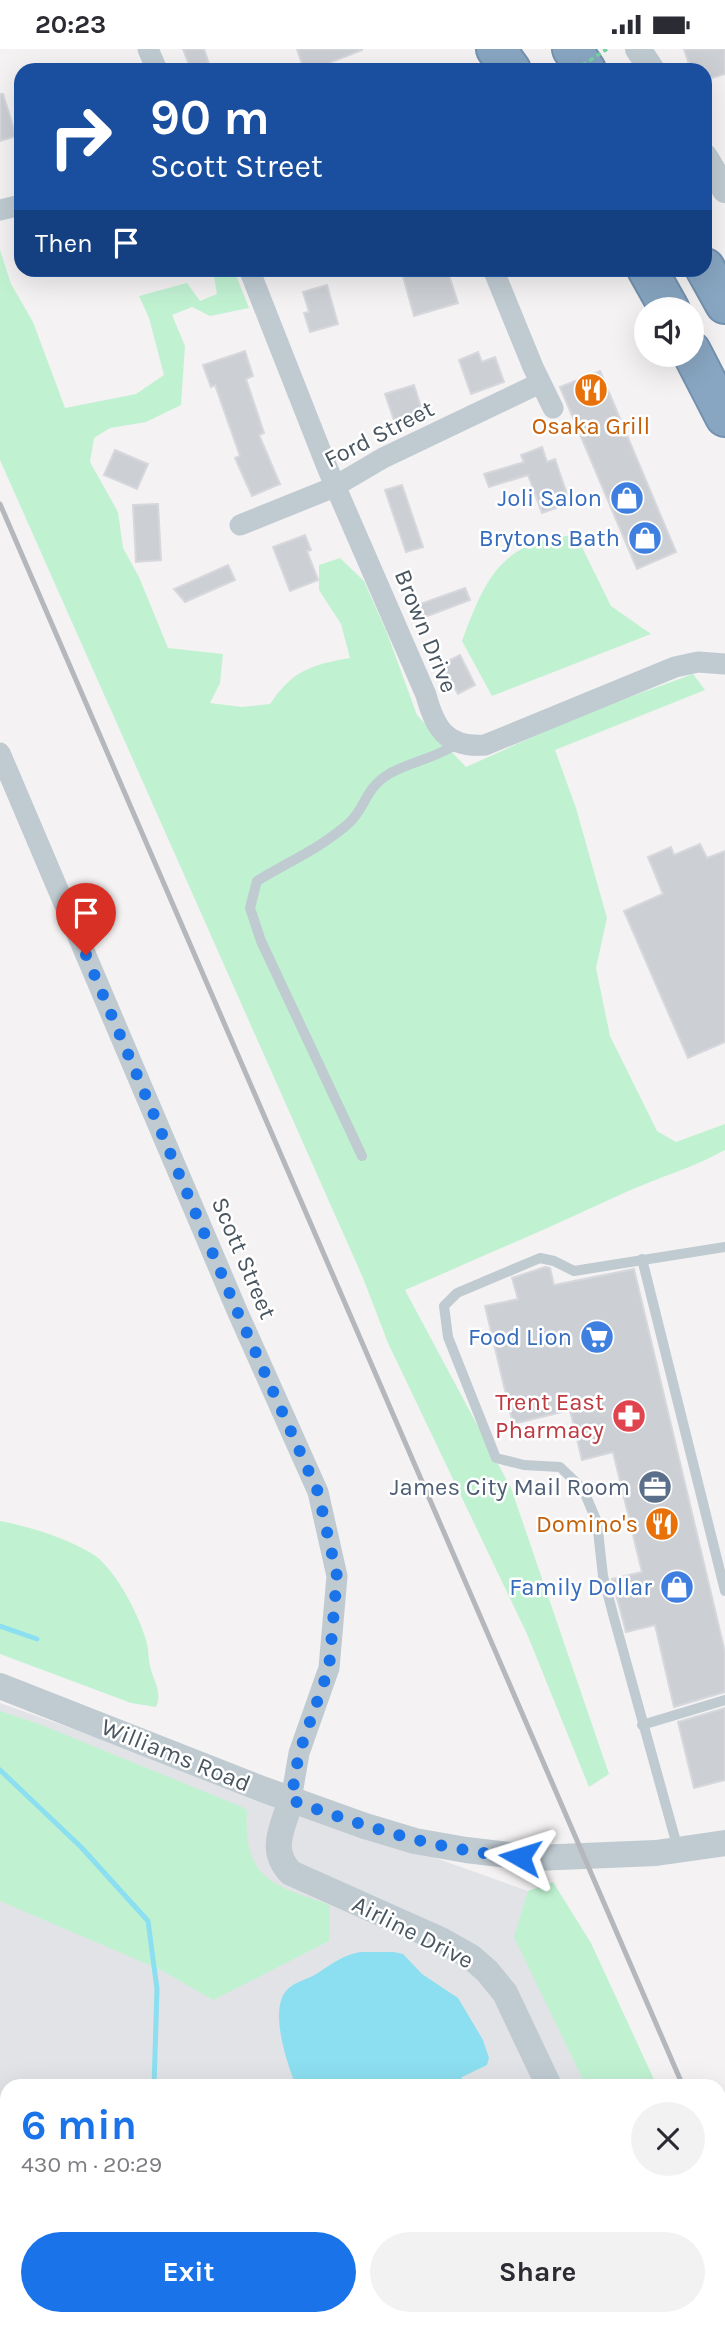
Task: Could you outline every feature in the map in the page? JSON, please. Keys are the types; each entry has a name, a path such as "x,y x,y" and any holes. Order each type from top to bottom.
{"highway":[{"path":"652,277 663,297"},
{"path":"710,277 725,304"},
{"path":"699,367 725,417"}],"street":[{"path":"712,169 725,190"},
{"name":"Brown Drive","path":"252,277 432,715 439,728 458,743"},
{"path":"496,277 553,408"},
{"name":"Ford Street","path":"240,525 337,485 383,458 540,383"},
{"path":"458,743 478,745 501,740 675,667 698,662 725,664"},
{"name":"Scott Street","path":"0,753 238,1313 318,1492 337,1576 329,1668 299,1753 291,1800"},
{"name":"Williams Road","path":"0,1686 291,1800 415,1841 478,1852 536,1858 678,1850 725,1843"},
{"name":"Airline Drive","path":"291,1800 277,1850 281,1863 291,1873 441,1940 471,1957 505,1993 545,2079"}],"lane":[{"path":"362,1156 261,941 250,908 257,881 324,844 352,821 368,792 390,773 442,755 458,743"},
{"path":"678,1850 603,1576 597,1522 583,1489 560,1467 524,1465 496,1458 448,1336 443,1306 457,1293 540,1258 554,1261 574,1271 725,1247"},
{"path":"642,1259 725,1591"},
{"path":"642,1725 725,1700"}],"path":[{"path":"586,63 607,49"}],"shaded area":[{"path":"0,1703 528,1891 610,2079 0,2079"}],"green space":[{"path":"0,250 11,284 33,322 65,408 136,394 164,375 149,318 139,296 187,283 200,301 217,294 214,277 237,277 249,308 210,316 192,307 172,315 185,346 181,405 146,422 110,428 94,438 90,462 118,512 123,548 139,577 168,648 223,654 220,683 210,703 242,707 270,704 295,676 324,663 350,658 341,624 319,590 319,565 340,558 364,581 387,633 417,715 466,767 586,713 693,674 705,690 555,750 576,808 607,918 596,968 610,1036 657,1131 676,1142 725,1124 725,1150 405,1290 511,1488 609,1774 589,1787 527,1634 388,1343 363,1278 0,460"},
{"path":"576,535 611,606 651,634 492,696 462,641 479,598 500,566 513,554 530,545"},
{"path":"0,1521 69,1542 91,1553 109,1569 126,1594 144,1633 158,1691 156,1707 131,1703 0,1654"},
{"path":"0,1711 39,1724 242,1807 247,1811 247,1834 256,1866 278,1885 330,1905 329,1941 213,2000 161,1970 0,1901"},
{"path":"553,1882 591,1943 654,2079 583,2079 514,1937 528,1891"}],"water":[{"path":"355,1953 403,1954 422,1974 458,1998 483,2040 489,2058 487,2065 461,2079 293,2079 279,2021 283,1996 289,1988"}],"building":[{"path":"183,49 204,49 209,63 188,63"},
{"path":"297,49 362,49 331,63 302,63"},
{"path":"684,49 725,49 725,74 712,78 712,63 689,63"},
{"path":"0,94 3,94 14,137 0,141"},
{"path":"403,277 450,277 458,303 414,316"},
{"path":"327,285 338,324 310,332 304,313 309,312 303,292"},
{"path":"245,351 253,376 246,379 264,433 259,435 280,484 252,496 235,458 240,456 215,385 211,387 203,365"},
{"path":"478,352 482,362 495,357 504,382 471,394 459,360"},
{"path":"600,371 676,552 637,569 560,387"},
{"path":"414,385 424,417 396,426 385,394"},
{"path":"542,447 547,462 555,459 570,503 542,513 528,475 489,487 484,474 524,462 521,455"},
{"path":"115,450 148,464 137,489 104,475"},
{"path":"402,485 423,547 406,552 385,490"},
{"path":"158,504 161,560 136,562 133,505"},
{"path":"305,535 311,550 307,551 318,580 290,591 273,547"},
{"path":"228,565 235,580 185,602 174,589"},
{"path":"465,588 470,600 425,617 420,604"},
{"path":"460,655 475,685 458,694 442,664"},
{"path":"700,844 707,858 725,851 725,1042 688,1058 624,911 663,894 648,857 671,847 674,855"},
{"path":"545,1267 550,1268 554,1285 634,1269 725,1652 725,1692 674,1707 655,1625 626,1632 612,1579 642,1572 613,1452 582,1460 570,1410 513,1424 485,1306 518,1299 512,1278"},
{"path":"725,1708 725,1780 694,1788 678,1722"}],"waterway":[{"path":"0,1626 37,1639"},
{"path":"0,1770 81,1847 148,1921 157,1989 154,2079"}],"railway":[{"path":"0,504 680,2079"}],"place":[{"name":"Osaka Grill","path":"591,390"},
{"name":"Joli Salon","path":"627,498"},
{"name":"Brytons Bath","path":"645,538"},
{"name":"Food Lion","path":"597,1337"},
{"name":"Trent East Pharmacy","path":"629,1416"},
{"name":"James City Mail Room","path":"655,1487"},
{"name":"Domino's","path":"662,1524"},
{"name":"Family Dollar","path":"677,1587"}],"route":[{"path":"86,955 238,1313 318,1492 337,1576 329,1668 299,1753 291,1800 415,1841 520,1857"}]}
